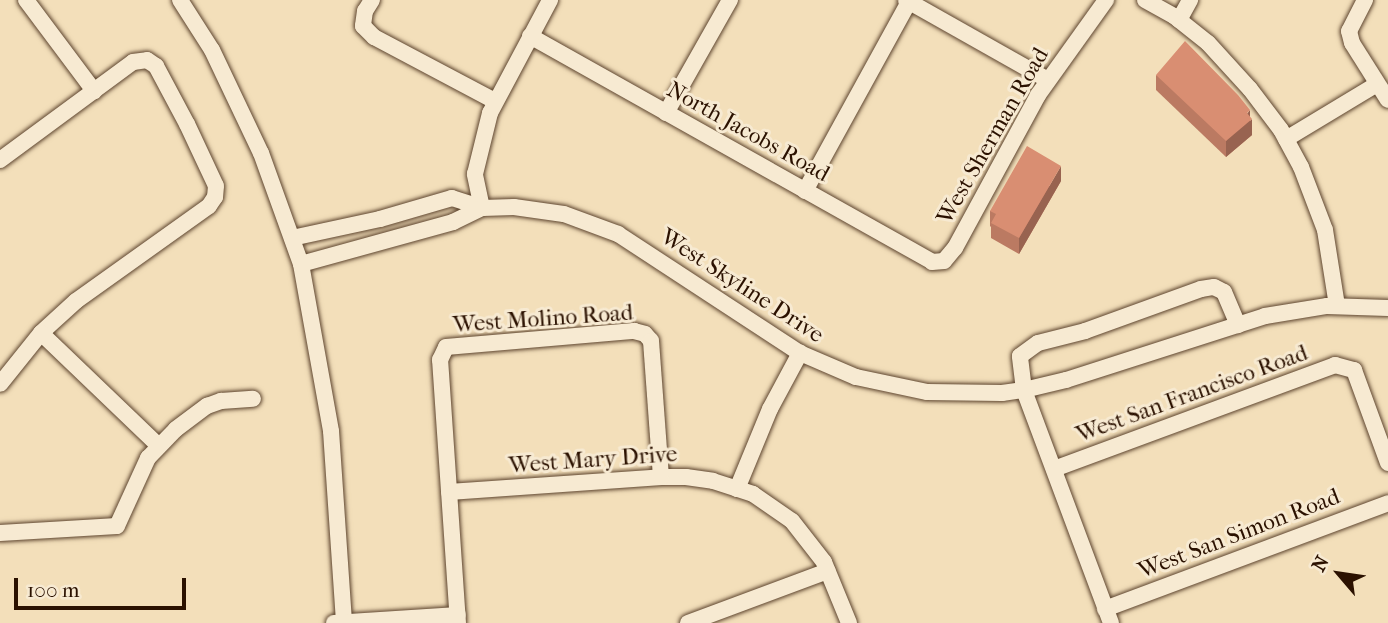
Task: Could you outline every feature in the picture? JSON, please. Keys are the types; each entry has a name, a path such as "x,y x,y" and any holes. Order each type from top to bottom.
{"street":[{"path":"26,0 94,91"},
{"path":"180,0 212,50 261,152 301,264 328,405 344,623"},
{"path":"372,0 365,11 363,26 374,37 495,101"},
{"path":"482,208 475,174 480,146 495,101 550,0"},
{"path":"666,113 730,0"},
{"name":"West Sherman Road","path":"944,261 955,248 1048,80 1106,0"},
{"path":"1145,0 1179,20 1208,43 1250,89 1286,139 1301,167 1325,230 1337,306"},
{"path":"1179,20 1190,0"},
{"path":"1365,0 1349,31 1352,43 1388,100"},
{"path":"805,191 908,1 1048,80"},
{"name":"North Jacobs Road","path":"530,36 932,262 944,261"},
{"path":"0,160 133,62 147,60 156,66 216,186 215,197 209,206 76,300 41,333 0,384"},
{"path":"1286,139 1377,84"},
{"name":"West Skyline Drive","path":"292,238 380,219 452,198 482,208 514,207 564,214 618,234 800,353 856,377 927,392 1002,393 1024,390 1066,380 1265,316 1337,306 1388,308"},
{"name":"West Skyline Drive","path":"301,264 453,222 482,208"},
{"path":"1108,616 1024,390 1020,356 1030,348 1201,289 1214,287 1224,292 1238,325"},
{"name":"West Molino Road","path":"449,492 440,360 444,349 450,345 634,331 645,334 651,341 661,477"},
{"path":"41,333 159,446"},
{"path":"737,489 770,409 800,353"},
{"name":"West San Francisco Road","path":"1054,469 1335,365 1354,370 1388,463"},
{"path":"0,533 117,526 139,473 159,446 190,416 221,401 253,399"},
{"name":"West Mary Drive","path":"449,492 661,477 701,478 737,489 767,502 792,522 818,552 849,623"},
{"path":"334,623 458,619 449,492"},
{"name":"West San Simon Road","path":"1108,616 1388,503"},
{"path":"688,623 828,571"}],"building":[{"path":"1185,41 1250,110 1247,113 1252,119 1226,141 1156,75"},
{"path":"1027,146 1061,166 1019,238 991,223 996,214 990,211"}]}
